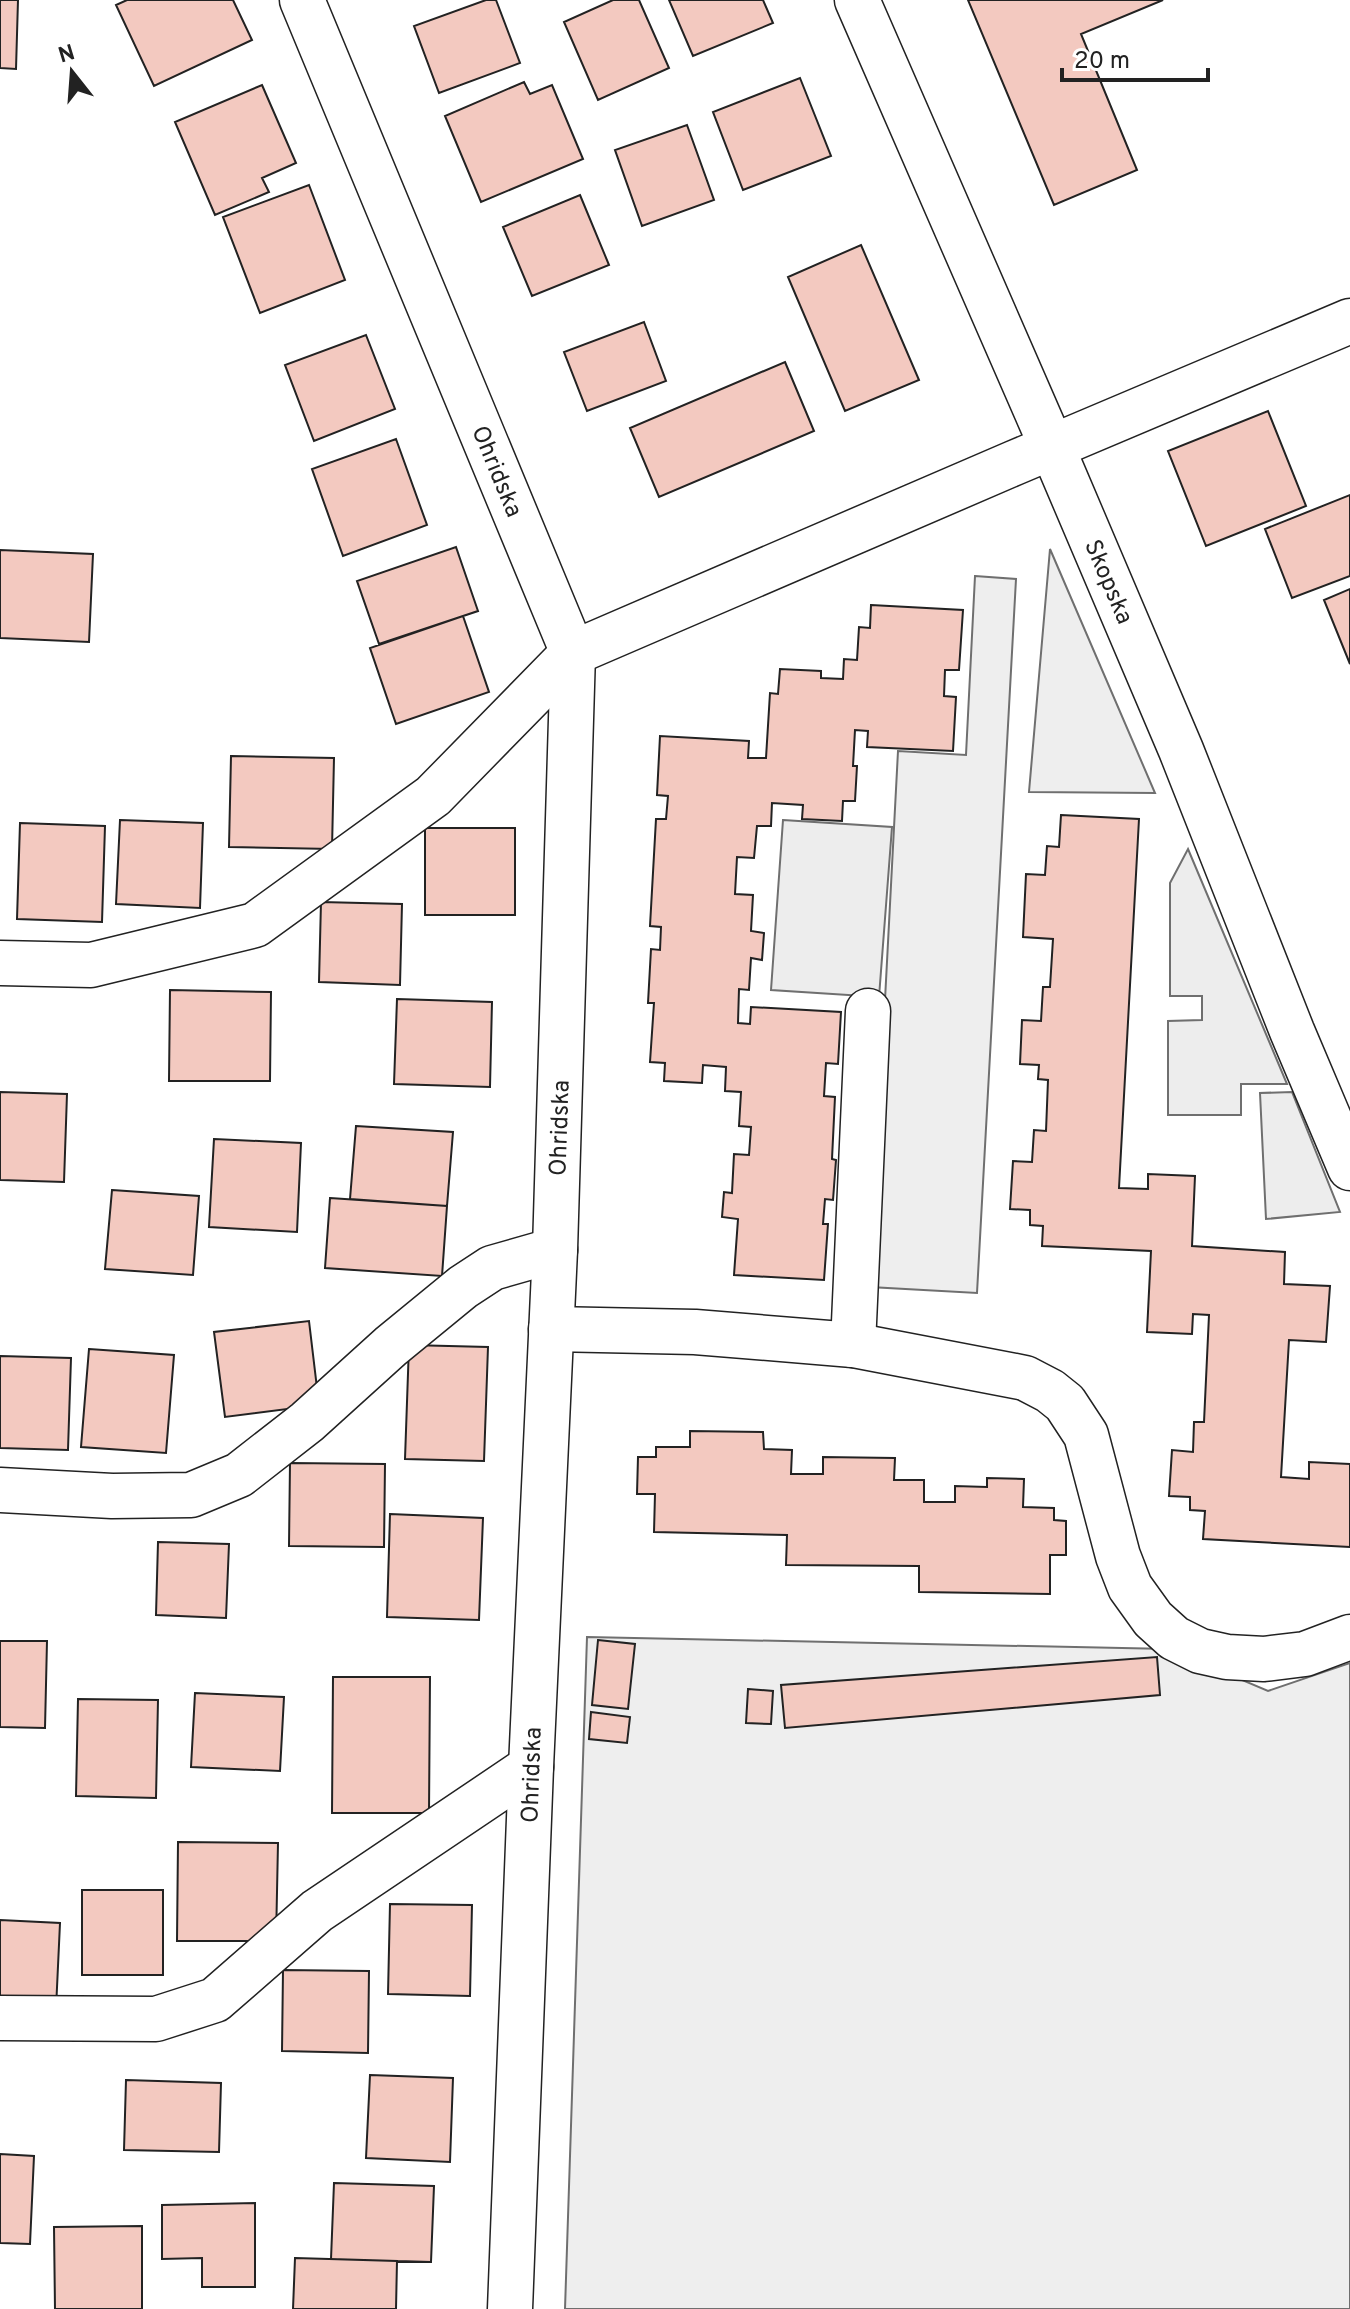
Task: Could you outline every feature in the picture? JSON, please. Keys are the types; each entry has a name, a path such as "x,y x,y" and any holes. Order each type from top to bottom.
{"street":[{"name":"Ohridska","path":"302,0 573,653 555,1250 510,2309"},
{"name":"Skopska","path":"857,0 1181,750 1292,1031 1350,1168"},
{"path":"0,963 91,965 255,925 433,796 573,653 1052,447 1347,328"},
{"path":"853,1345 868,1011"},
{"path":"0,1490 112,1496 191,1495 239,1475 307,1422 391,1346 463,1287 492,1268 555,1250"},
{"path":"551,1329 695,1332 853,1345 1025,1378 1065,1403 1086,1435 1118,1556 1130,1587 1153,1619 1174,1638 1200,1651 1227,1657 1264,1659 1305,1654 1350,1637"},
{"path":"0,2018 156,2019 215,2000 317,1911 531,1767"}],"shaded area":[{"path":"1050,549 1155,793 1029,792"},
{"path":"975,576 1016,579 977,1293 870,1287 898,751 966,755"},
{"path":"783,820 892,827 879,997 771,990"},
{"path":"1188,849 1287,1084 1241,1084 1241,1115 1168,1115 1168,1021 1202,1020 1202,996 1170,996 1170,883"},
{"path":"1292,1092 1340,1212 1266,1219 1260,1093"},
{"path":"587,1637 1169,1649 1268,1691 1350,1663 1350,2309 565,2309"}],"building":[{"path":"0,0 18,0 16,69 0,68"},
{"path":"127,0 233,0 252,40 154,86 116,5"},
{"path":"486,0 496,0 520,63 439,93 414,26"},
{"path":"613,0 639,0 669,68 598,100 564,22"},
{"path":"669,0 763,0 773,23 693,56"},
{"path":"968,0 1163,0 1081,34 1137,170 1054,205"},
{"path":"800,78 831,156 743,190 713,112"},
{"path":"524,82 530,94 552,85 583,159 481,202 445,116"},
{"path":"262,85 296,163 262,178 269,192 215,215 175,122"},
{"path":"687,125 714,200 642,226 615,150"},
{"path":"309,185 345,280 260,313 223,217"},
{"path":"580,195 609,265 532,296 503,227"},
{"path":"861,245 919,380 845,411 788,277"},
{"path":"644,322 666,381 587,411 564,352"},
{"path":"366,335 395,409 314,441 285,365"},
{"path":"785,362 814,431 659,497 630,428"},
{"path":"1268,411 1306,506 1206,546 1168,451"},
{"path":"396,439 427,525 343,556 312,469"},
{"path":"1350,495 1350,576 1292,598 1265,529"},
{"path":"456,547 478,611 379,644 357,581"},
{"path":"0,550 93,554 89,642 0,638"},
{"path":"1350,589 1350,664 1324,600"},
{"path":"871,605 963,610 959,670 945,670 944,696 956,697 953,751 867,747 868,731 855,730 855,801 843,801 842,821 802,819 803,805 772,803 771,826 757,826 754,858 737,857 735,894 753,895 751,931 764,933 762,960 751,958 749,990 739,989 738,1023 750,1024 751,1007 841,1012 838,1064 826,1063 824,1096 835,1097 832,1159 836,1160 833,1200 825,1199 823,1224 828,1224 824,1280 734,1275 738,1219 722,1217 724,1192 732,1193 734,1154 749,1155 751,1127 739,1126 741,1092 725,1091 726,1067 703,1065 702,1083 664,1081 665,1063 650,1062 654,1003 648,1003 651,949 660,950 661,927 650,926 656,819 666,819 668,796 657,795 660,736 749,741 748,758 766,758 770,693 778,694 780,669 821,671 821,678 843,679 844,659 857,660 859,627 870,628"},
{"path":"463,616 489,692 396,724 370,648"},
{"path":"231,756 334,758 332,849 229,847"},
{"path":"1061,815 1139,819 1119,1188 1148,1189 1148,1174 1195,1176 1192,1246 1285,1252 1284,1284 1330,1286 1326,1342 1289,1340 1281,1477 1309,1479 1309,1462 1350,1464 1350,1547 1203,1539 1205,1511 1190,1510 1190,1497 1169,1496 1172,1450 1193,1452 1194,1422 1204,1422 1209,1315 1193,1314 1192,1334 1147,1332 1151,1251 1042,1246 1043,1226 1030,1225 1030,1210 1010,1209 1013,1161 1032,1162 1034,1130 1046,1131 1048,1080 1038,1079 1039,1065 1020,1064 1022,1020 1041,1021 1043,987 1050,987 1053,939 1023,937 1026,874 1045,875 1047,846 1059,847"},
{"path":"120,820 203,823 200,908 116,904"},
{"path":"20,823 105,826 102,922 17,919"},
{"path":"425,828 515,828 515,915 425,915"},
{"path":"321,902 402,904 400,985 319,982"},
{"path":"170,990 271,992 270,1081 169,1081"},
{"path":"397,999 492,1002 490,1087 394,1084"},
{"path":"0,1092 67,1094 64,1182 0,1180"},
{"path":"356,1126 453,1132 447,1206 350,1199"},
{"path":"214,1139 301,1143 297,1232 209,1227"},
{"path":"112,1190 199,1196 193,1275 105,1269"},
{"path":"330,1198 447,1206 442,1276 325,1268"},
{"path":"309,1321 319,1405 225,1417 214,1332"},
{"path":"409,1345 488,1347 484,1461 405,1459"},
{"path":"89,1349 174,1355 166,1453 81,1447"},
{"path":"0,1356 71,1358 68,1450 0,1448"},
{"path":"690,1431 763,1432 764,1449 792,1450 791,1474 823,1474 823,1457 895,1458 894,1480 924,1480 924,1502 955,1502 955,1486 987,1487 987,1478 1024,1479 1023,1507 1054,1508 1054,1520 1066,1521 1066,1555 1050,1555 1050,1594 919,1592 919,1566 786,1565 787,1535 654,1532 655,1494 637,1494 638,1457 656,1457 656,1447 690,1447"},
{"path":"290,1463 385,1464 384,1547 289,1546"},
{"path":"390,1514 483,1518 479,1620 387,1617"},
{"path":"158,1542 229,1544 226,1618 156,1615"},
{"path":"598,1640 635,1644 628,1709 592,1705"},
{"path":"0,1641 47,1641 45,1728 0,1727"},
{"path":"1157,1657 1160,1695 785,1728 781,1685"},
{"path":"333,1677 430,1677 429,1813 332,1813"},
{"path":"748,1689 773,1691 771,1724 746,1723"},
{"path":"195,1693 284,1697 280,1771 191,1767"},
{"path":"78,1699 158,1700 156,1798 76,1796"},
{"path":"591,1712 630,1717 627,1743 589,1739"},
{"path":"178,1842 278,1843 276,1941 177,1941"},
{"path":"82,1890 163,1890 163,1975 82,1975"},
{"path":"390,1904 472,1905 470,1996 388,1994"},
{"path":"0,1920 60,1923 56,2009 0,2007"},
{"path":"283,1970 369,1971 368,2053 282,2051"},
{"path":"370,2075 453,2078 450,2162 366,2158"},
{"path":"126,2080 221,2083 219,2152 124,2150"},
{"path":"0,2154 34,2156 30,2244 0,2243"},
{"path":"334,2183 434,2186 431,2262 331,2259"},
{"path":"255,2203 255,2287 202,2287 202,2258 162,2259 162,2205"},
{"path":"142,2226 142,2309 55,2309 54,2227"},
{"path":"295,2258 397,2261 396,2309 293,2309"}]}
